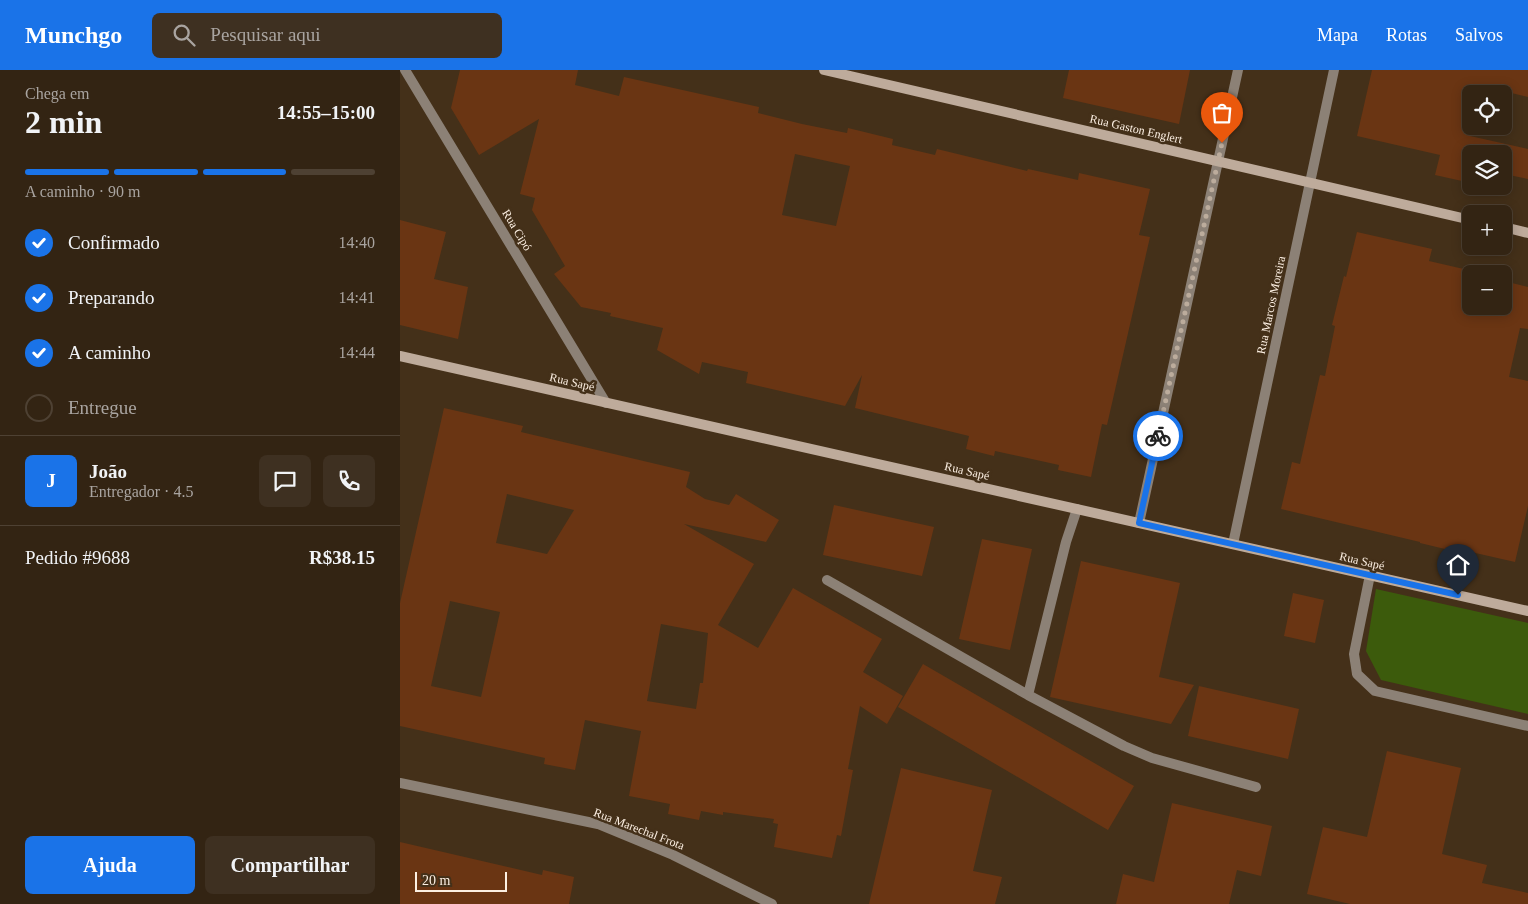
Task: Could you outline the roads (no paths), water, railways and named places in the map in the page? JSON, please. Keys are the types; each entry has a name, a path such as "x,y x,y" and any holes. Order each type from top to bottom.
{"street":[{"name":"Rua Cipó","path":"405,70 606,403"},
{"name":"Rua Gaston Englert","path":"824,70 1462,218"},
{"path":"1139,523 1238,70"},
{"name":"Rua Marcos Moreira","path":"1233,544 1334,70"},
{"path":"1512,229 1528,233"},
{"name":"Rua Sapé","path":"400,356 1528,611"},
{"path":"1028,695 1066,542 1077,509"},
{"path":"1370,575 1354,654 1357,674 1375,691 1528,726"},
{"path":"827,580 1028,695 1124,746 1152,758 1256,787"},
{"name":"Rua Marechal Frota","path":"400,783 598,824 673,855 772,904"}]}
